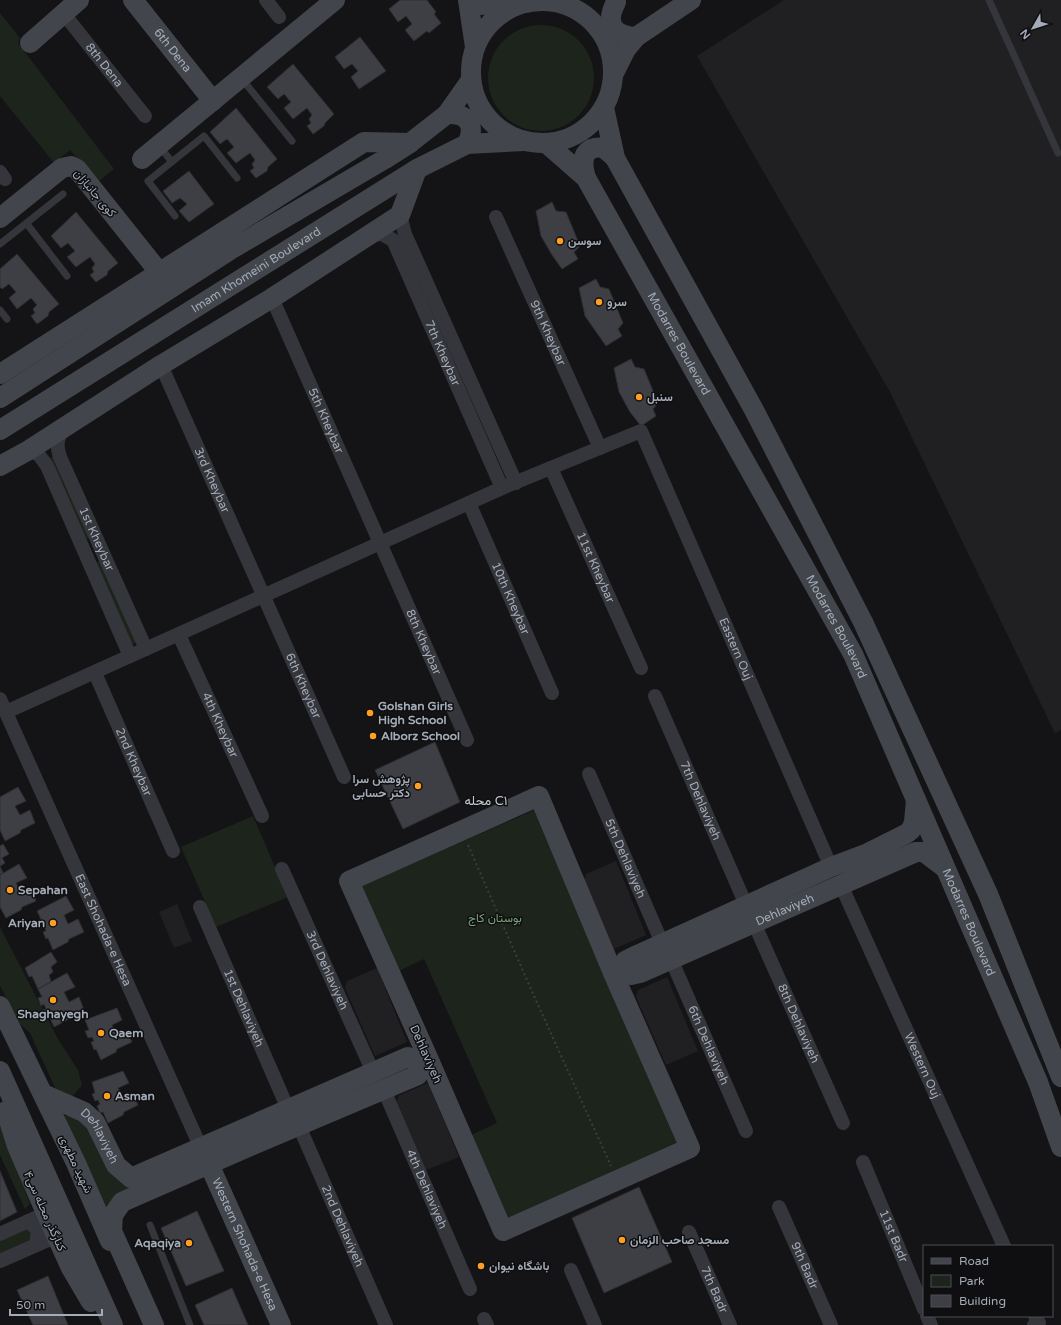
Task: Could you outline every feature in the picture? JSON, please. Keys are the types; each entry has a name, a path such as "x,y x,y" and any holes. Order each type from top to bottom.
{"main road":[{"name":"6th Dena","path":"133,0 213,101"},
{"path":"142,159 335,0"},
{"path":"468,0 475,47"},
{"path":"472,0 476,4 485,6 492,4 497,0"},
{"path":"614,73 611,54 604,36 591,20 576,9 554,2 531,1 514,6 497,16 484,30 475,47 471,63 471,80 476,97 481,107 494,124 508,134 524,141 546,143 569,138 589,126 604,108 611,91 614,73 626,50 636,37 691,0"},
{"path":"618,1 610,12 610,19 613,27 620,34 636,37"},
{"path":"576,9 618,1"},
{"path":"30,43 68,6"},
{"path":"0,398 230,250 386,159 410,143 447,114 471,80"},
{"name":"Modarres Boulevard","path":"604,108 616,158 754,410 863,622 988,894 1061,1077"},
{"path":"447,114 463,116 469,122 471,136 467,144"},
{"name":"Imam Khomeini Boulevard","path":"0,430 417,169 467,144 524,141"},
{"path":"0,374 364,142 410,143"},
{"name":"Modarres Boulevard","path":"546,143 586,178 853,654 1038,1082 1061,1147"},
{"path":"586,178 583,168 583,157 587,151 594,147 603,148 616,158"},
{"name":"کوی جانبازان","path":"0,218 62,168 71,166 77,169 159,272"},
{"path":"0,466 35,454 63,428 161,365 272,298 400,215 417,169"},
{"name":"Dehlaviyeh","path":"539,796 618,971 690,1148 503,1230 426,1061 349,881 539,796"},
{"name":"Dehlaviyeh","path":"750,914 795,905 841,885 911,830 914,822 916,800"},
{"name":"Dehlaviyeh","path":"618,971 625,961 667,951 750,914 789,886 831,867 870,862 916,852 924,852 946,868"},
{"path":"789,886 795,905"},
{"name":"شهید مطهری","path":"0,1006 76,1163 147,1325"},
{"name":"Dehlaviyeh","path":"154,1325 112,1231 113,1216 122,1202 163,1174 252,1135 288,1109 408,1057 426,1061"},
{"name":"Dehlaviyeh","path":"252,1135 299,1126 342,1108 418,1075 426,1061"},
{"path":"0,1071 113,1325"},
{"path":"334,1089 342,1108"},
{"name":"کنارگذر محله سی۴","path":"0,1090 17,1146 46,1213 71,1268 105,1325"},
{"name":"Dehlaviyeh","path":"43,1094 84,1112 95,1122 116,1165 131,1178 163,1174"},
{"name":"Western Shohada-e Hesa","path":"205,1156 281,1325"}],"street":[{"path":"266,0 279,17"},
{"name":"8th Dena","path":"68,6 146,116"},
{"name":"7th Kheybar","path":"400,215 405,234 516,482"},
{"name":"9th Kheybar","path":"496,217 600,448"},
{"path":"370,235 382,234 392,240 396,232 405,234"},
{"name":"7th Kheybar","path":"392,240 502,488"},
{"name":"5th Kheybar","path":"272,298 380,544"},
{"path":"443,353 456,348"},
{"name":"3rd Kheybar","path":"161,365 262,596"},
{"path":"35,454 44,452 48,449 58,451 58,438 63,428"},
{"name":"Eastern Ouj","path":"600,448 641,431 831,867"},
{"path":"6,712 502,488 600,448"},
{"name":"1st Kheybar","path":"58,451 146,649"},
{"name":"1st Kheybar","path":"35,454 47,466 130,656"},
{"name":"11st Kheybar","path":"551,468 641,668"},
{"name":"10th Kheybar","path":"469,503 552,693"},
{"name":"8th Kheybar","path":"380,544 467,740"},
{"path":"87,557 102,550"},
{"name":"6th Kheybar","path":"262,596 344,777"},
{"name":"4th Kheybar","path":"179,635 262,816"},
{"name":"2nd Kheybar","path":"95,673 173,851"},
{"name":"7th Dehlaviyeh","path":"655,696 750,914"},
{"name":"East Shohada-e Hesa","path":"0,699 205,1156"},
{"name":"5th Dehlaviyeh","path":"589,774 667,951"},
{"name":"3rd Dehlaviyeh","path":"282,869 373,1072"},
{"name":"Western Ouj","path":"841,885 1004,1245"},
{"name":"1st Dehlaviyeh","path":"200,907 288,1109"},
{"name":"8th Dehlaviyeh","path":"750,914 843,1123"},
{"name":"6th Dehlaviyeh","path":"667,951 746,1131"},
{"name":"4th Dehlaviyeh","path":"384,1090 470,1289"},
{"name":"2nd Dehlaviyeh","path":"299,1126 386,1325"},
{"name":"11st Badr","path":"864,1162 923,1307"},
{"name":"9th Badr","path":"779,1207 831,1325"},
{"path":"0,1234 46,1213"},
{"path":"28,1221 38,1230 36,1245"},
{"name":"7th Badr","path":"689,1232 730,1325"},
{"path":"0,1261 57,1236"},
{"path":"571,1270 595,1325"}],"lane":[{"path":"989,0 1058,153"},
{"path":"241,78 292,141"},
{"path":"175,216 148,181 204,136 237,178"},
{"path":"158,145 172,162"},
{"path":"0,244 63,194"},
{"path":"27,224 67,276"},
{"path":"0,310 7,319"},
{"path":"150,1225 190,1325"}],"path":[{"path":"462,830 531,989 617,1180"}],"shaded area":[{"path":"784,0 1061,0 1061,730 1055,733 890,392 697,56"},
{"path":"616,861 646,935 614,949 584,881 586,874"},
{"path":"177,904 192,941 174,948 159,912"},
{"path":"377,968 407,1042 375,1056 345,988 347,981"},
{"path":"667,977 698,1051 666,1065 636,997 638,990"},
{"path":"428,1083 459,1157 426,1170 397,1102 398,1096"}],"green space":[{"path":"0,13 20,38 18,43 114,169 99,181 70,150 54,163 0,96"},
{"path":"541,25 561,29 578,41 590,58 594,78 590,98 578,115 561,127 541,131 521,127 504,115 492,98 488,78 492,58 504,41 521,29"},
{"path":"54,456 91,537 85,540 47,459"},
{"path":"100,561 137,642 131,645 94,564"},
{"name":"بوستان کاج","path":"537,809 682,1144 506,1220 471,1135 497,1123 424,959 397,972 359,887"},
{"path":"253,816 288,897 216,927 181,847"},
{"path":"0,927 58,1039 78,1070 82,1085 72,1097 57,1092 30,1033 20,1024 0,986"},
{"path":"60,1116 75,1116 88,1124 115,1175 156,1177 104,1218"},
{"path":"0,1117 12,1156 30,1204 25,1209 0,1155"},
{"path":"26,1226 34,1233 32,1243 0,1256 0,1237"}],"building":[{"path":"400,0 427,0 436,12 434,14 441,23 429,33 427,31 414,41 405,30 412,24 406,16 398,22 389,9"},
{"path":"360,37 386,71 359,89 351,77 358,71 352,64 344,69 335,57"},
{"path":"293,64 334,114 324,126 313,134 307,126 311,123 309,119 312,115 307,108 293,119 284,108 291,102 284,94 278,99 267,87"},
{"path":"236,108 277,159 268,167 267,171 256,178 250,171 254,168 252,164 255,160 250,153 236,163 227,153 234,147 227,139 220,144 210,132"},
{"path":"189,171 214,204 189,222 179,211 187,204 180,198 172,203 163,191"},
{"name":"سوسن","path":"552,202 556,211 566,212 580,246 574,252 578,259 562,269 541,236 536,211"},
{"path":"76,212 118,263 108,271 107,275 96,282 90,275 94,272 92,268 95,264 90,257 76,267 67,257 75,251 68,243 61,248 51,236"},
{"path":"17,254 59,304 49,312 48,316 37,324 31,316 35,313 33,309 37,305 31,298 17,309 9,298 16,292 9,284 2,289 0,287 0,269"},
{"name":"سرو","path":"596,279 600,287 609,289 623,323 618,329 622,336 606,346 585,316 579,288"},
{"name":"سنبل","path":"631,359 635,367 644,369 658,403 653,409 656,416 641,426 630,412 619,392 614,368"},
{"name":"پژوهش سرا دکتر حسابی","path":"435,742 460,802 403,829 375,770"},
{"path":"18,787 26,801 15,806 20,815 30,810 35,823 21,830 20,833 5,841 0,830 0,797"},
{"path":"3,844 9,854 2,858 5,863 0,866 0,846"},
{"name":"Sepahan","path":"19,864 27,878 16,883 21,893 31,888 36,901 22,907 21,910 6,918 0,907 0,875"},
{"path":"0,866 3,873 0,875"},
{"name":"Ariyan","path":"66,896 74,910 64,915 68,924 78,919 84,932 69,939 68,942 53,950 48,938 46,939 43,932 46,931 44,926 40,928 37,921 41,919 37,911"},
{"path":"51,952 57,962 51,967 53,972 49,975 51,982 38,989 32,976 29,977 25,968"},
{"name":"Shaghayegh","path":"67,973 75,987 64,992 69,1002 79,997 84,1010 70,1016 69,1019 54,1027 49,1016 47,1017 43,1010 46,1009 44,1004 41,1006 38,998 42,997 38,989"},
{"name":"Qaem","path":"117,1008 122,1020 112,1025 116,1034 126,1030 132,1042 117,1049 116,1052 101,1060 96,1049 94,1050 91,1042 94,1041 92,1037 88,1038 85,1031 89,1030 85,1020"},
{"name":"Asman","path":"123,1071 129,1083 118,1088 123,1097 132,1093 138,1105 124,1112 123,1115 108,1123 103,1112 100,1113 97,1106 100,1104 98,1100 95,1101 92,1094 95,1093 92,1082"},
{"path":"0,1171 17,1212 0,1221"},
{"name":"مسجد صاحب الزمان","path":"639,1187 672,1262 604,1293 572,1218"},
{"name":"Aqaqiya","path":"197,1211 224,1271 186,1286 161,1228"},
{"path":"48,1276 68,1325 33,1325 17,1290"},
{"path":"232,1288 248,1325 204,1325 195,1305"}],"place":[{"name":"سوسن","path":"560,241"},
{"name":"سرو","path":"599,302"},
{"name":"سنبل","path":"639,397"},
{"name":"Golshan Girls High School","path":"370,713"},
{"name":"Alborz School","path":"373,736"},
{"name":"پژوهش سرا دکتر حسابی","path":"418,786"},
{"name":"Sepahan","path":"10,890"},
{"name":"Ariyan","path":"53,923"},
{"name":"Shaghayegh","path":"53,1000"},
{"name":"Qaem","path":"101,1033"},
{"name":"Asman","path":"107,1096"},
{"name":"مسجد صاحب الزمان","path":"622,1240"},
{"name":"Aqaqiya","path":"189,1243"},
{"name":"باشگاه نیوان","path":"481,1266"}],"district":[{"name":"محله C۱","path":"486,800"}]}
